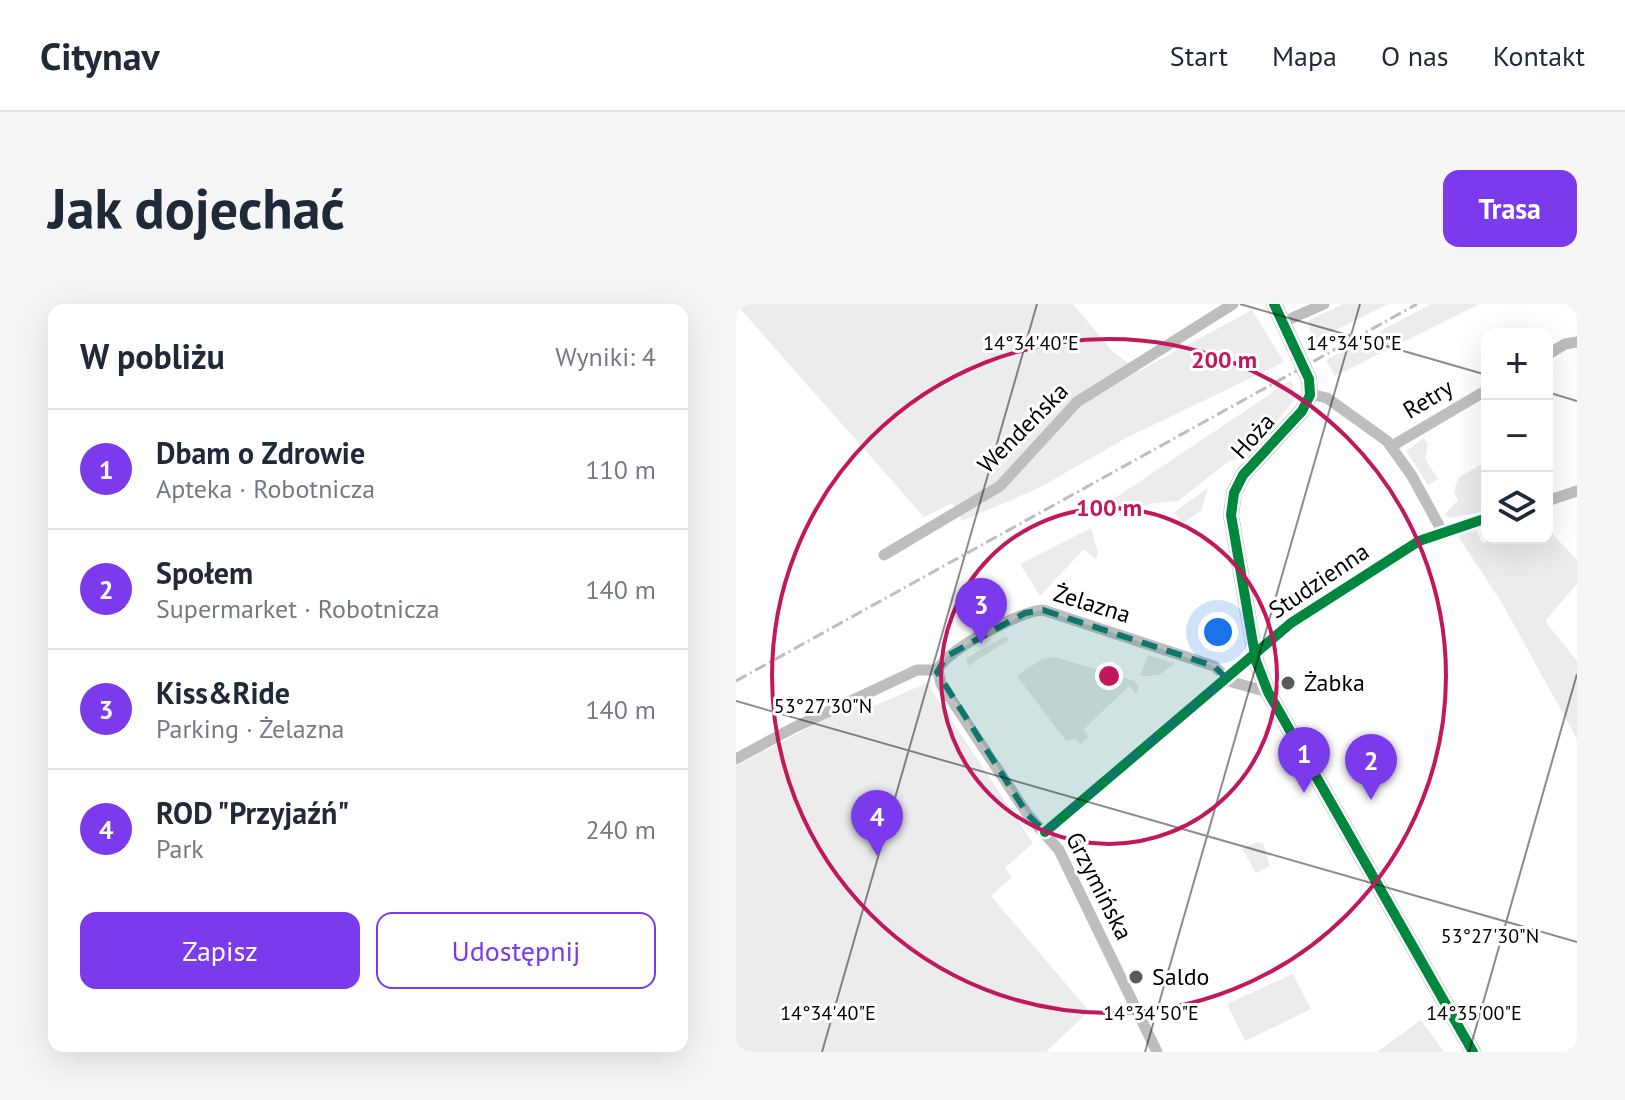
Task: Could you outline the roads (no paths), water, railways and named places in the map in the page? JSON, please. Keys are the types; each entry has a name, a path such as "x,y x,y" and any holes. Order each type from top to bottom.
{"street":[{"name":"Wendeńska","path":"884,555 1000,486 1077,402 1233,304"},
{"path":"1274,304 1306,373 1310,394 1327,398 1392,446 1442,531"},
{"path":"1281,323 1324,304"},
{"path":"1553,351 1565,344 1577,342"},
{"name":"Hoża","path":"1310,394 1302,411 1243,475 1232,501 1231,515 1254,652 1268,692 1473,1052"},
{"name":"Retry","path":"1392,446 1481,394"},
{"path":"1553,499 1577,491"},
{"name":"Studzienna","path":"1045,832 1254,652 1347,584 1442,531 1481,520"},
{"name":"Żelazna","path":"736,759 793,728 917,670 938,670 947,656 1025,613 1043,610 1214,666 1226,678"},
{"name":"Grzymińska","path":"938,670 941,684 1028,815 1045,832 1079,887 1157,1052"},
{"path":"1226,678 1268,692"}],"railway":[{"path":"736,681 1417,304"}],"place":[{"name":"Kiss&Ride","path":"981,644"},
{"name":"Żabka","path":"1288,683"},
{"name":"Dbam o Zdrowie","path":"1304,793"},
{"name":"Społem","path":"1371,800"},
{"name":"ROD \"Przyjaźń\"","path":"877,856"},
{"name":"Saldo","path":"1136,977"}]}
